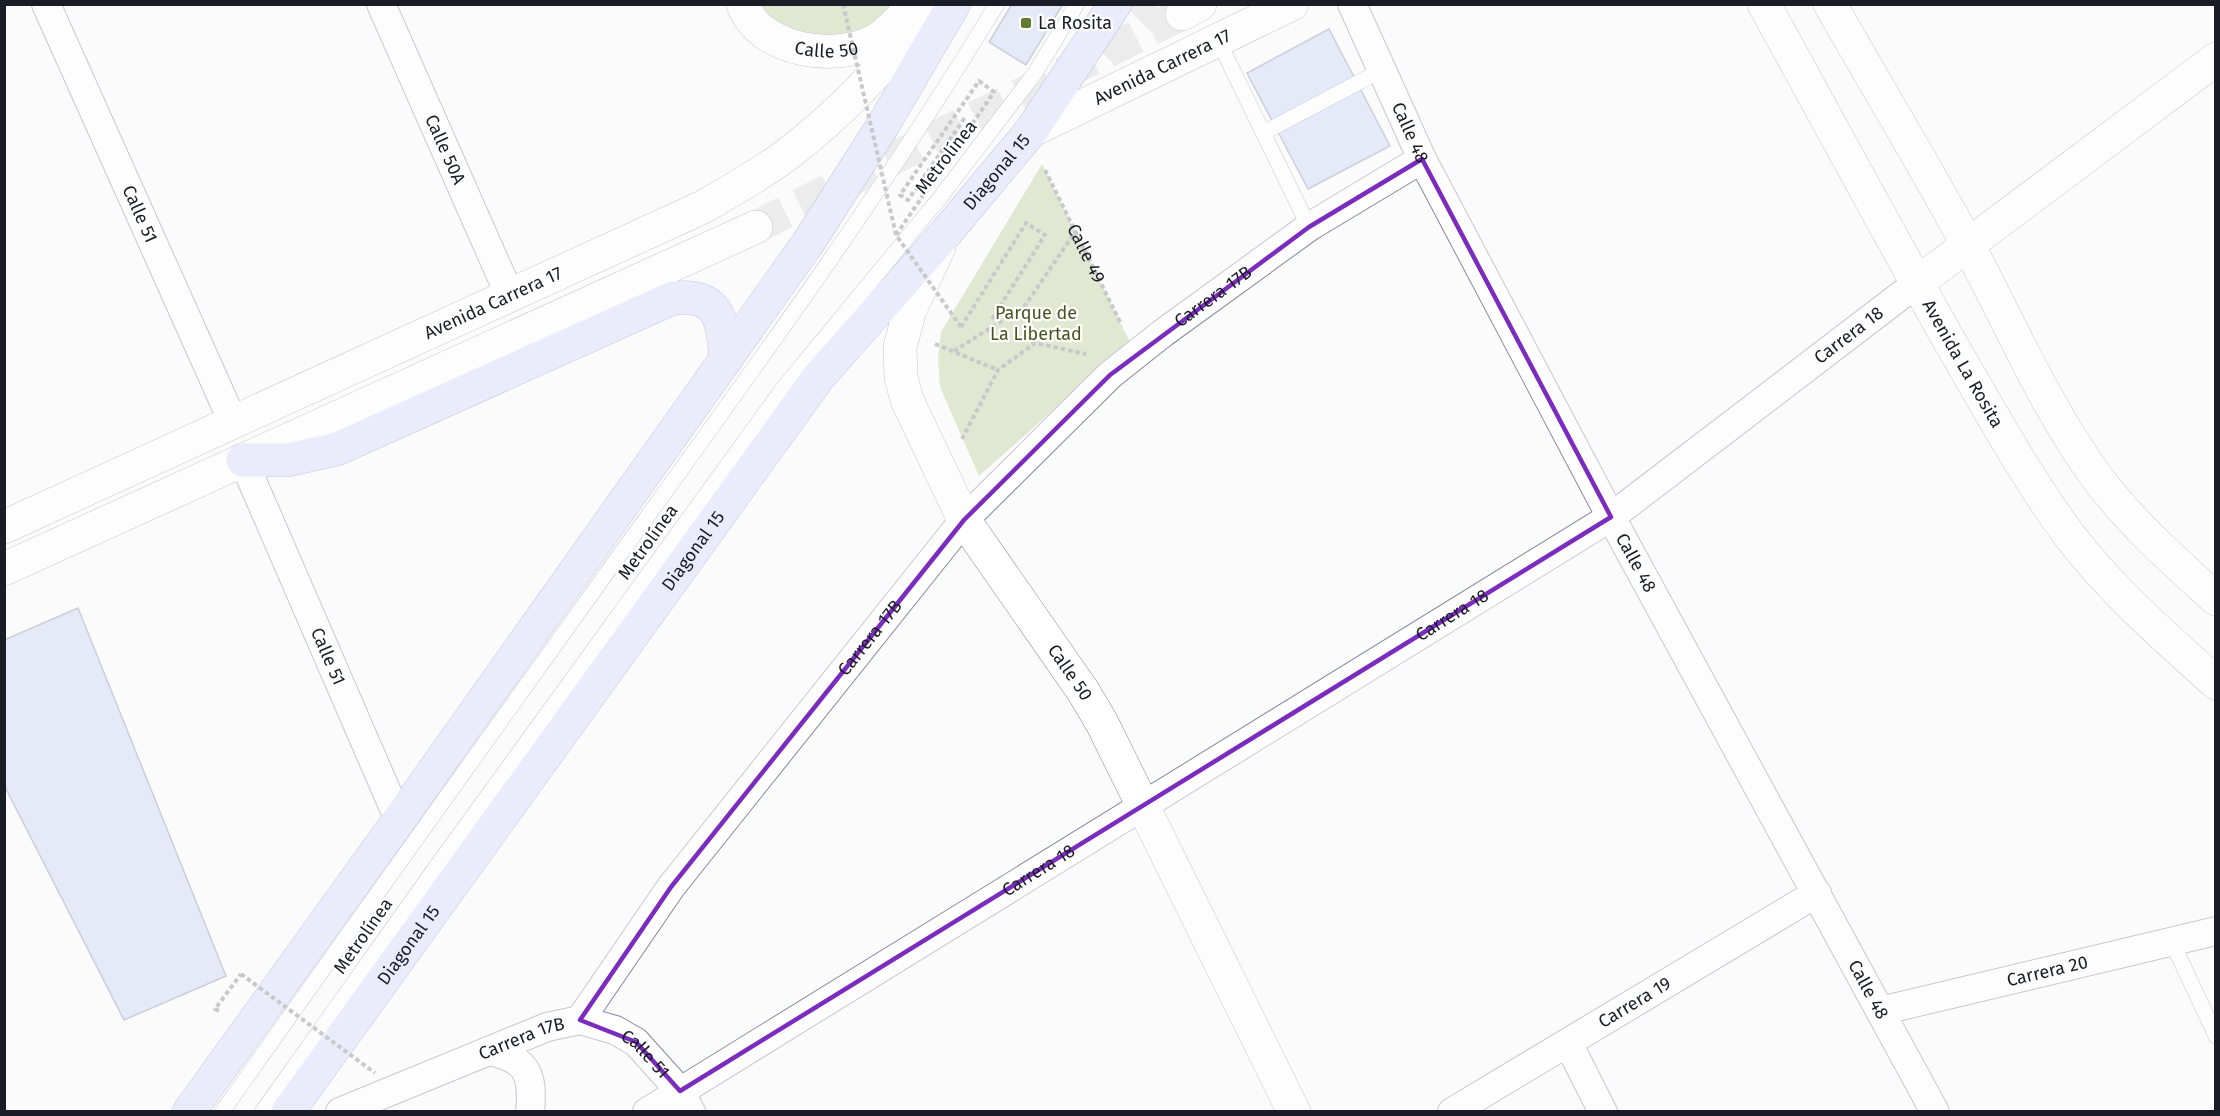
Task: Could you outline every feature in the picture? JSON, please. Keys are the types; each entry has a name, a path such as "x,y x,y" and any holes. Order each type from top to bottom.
{"main road":[{"name":"Calle 50","path":"743,4 745,11 762,31 790,47 812,52 855,48 880,38 915,4"},
{"name":"Avenida Carrera 17","path":"4,527 703,207 786,155 851,97 914,30 932,4"},
{"path":"189,1112 814,234 882,127 954,4"},
{"name":"Diagonal 15","path":"288,1112 818,378 945,234 1031,131 1115,4"},
{"name":"Avenida Carrera 17","path":"1031,131 1293,4"},
{"name":"Avenida La Rosita","path":"1764,4 1917,283 2032,481 2070,536 2107,579 2157,630 2216,683"},
{"path":"1830,4 1968,245 2050,404 2078,451 2120,507 2152,541 2216,599"},
{"name":"Carrera 18","path":"1917,283 2216,59"},
{"path":"4,569 756,227"},
{"name":"Calle 50","path":"945,234 910,310 900,347 901,377 907,400 964,520 1102,723 1294,1112"},
{"path":"243,460 288,460 337,449 673,298 693,298 719,314 726,359"}],"street":[{"name":"Calle 51","path":"46,4 233,422"},
{"name":"Calle 50A","path":"381,4 510,296"},
{"name":"Calle 48","path":"1352,4 1422,159 1611,517 1935,1112"},
{"name":"Carrera 17B","path":"340,1112 547,1027 580,1020 671,887 964,520 1110,375 1163,333 1309,227 1422,159"},
{"name":"Carrera 18","path":"647,1112 685,1101 1143,805 1611,517 1917,283"},
{"name":"Calle 51","path":"243,460 399,820"},
{"name":"Carrera 19","path":"1452,1112 1817,893"},
{"name":"Carrera 20","path":"1880,1011 2216,931"},
{"name":"Calle 51","path":"580,1020 615,1030 636,1042 685,1101"},
{"path":"1568,1042 1603,1112"},
{"path":"488,1051 509,1055 524,1068 532,1090 530,1112"}],"lane":[{"name":"Metrolínea","path":"222,1112 434,813 781,332 914,139 997,4"},
{"name":"Metrolínea","path":"262,1112 436,867 784,387 946,190 1035,73 1077,4"},
{"path":"1218,40 1309,227"},
{"path":"1263,133 1382,70"},
{"path":"2172,942 2216,1036"}],"path":[{"path":"843,4 896,235 961,327 1026,223 1045,235 992,319"},
{"path":"896,235 994,92 979,81 900,195 908,200 966,116"},
{"name":"Calle 49","path":"1042,164 1131,359"},
{"path":"954,351 1024,307 1075,232"},
{"path":"1024,307 1035,343"},
{"path":"931,342 998,370"},
{"path":"943,477 998,370 1035,343 1131,359"},
{"path":"224,1016 215,1009 241,974 375,1073"}],"highlighted area":[{"path":"1422,159 1611,517 680,1091 636,1042 580,1020 671,887 964,520 1110,375 1309,227"}],"green space":[{"path":"760,5 903,5 872,27 843,35 827,36 796,32 782,26"},
{"name":"Parque de La Libertad","path":"1042,164 1130,342 979,476 940,387 938,359 941,332"}],"building":[{"name":"La Rosita","path":"1012,4 1063,4 1026,65 989,42"},
{"path":"1329,29 1390,146 1308,189 1247,73"},
{"path":"78,608 226,976 124,1020 4,785 4,640"}],"tunnel":[{"path":"1103,53 1154,4"},
{"path":"756,227 1182,14"}],"place":[{"name":"La Rosita","path":"1026,23"}]}
